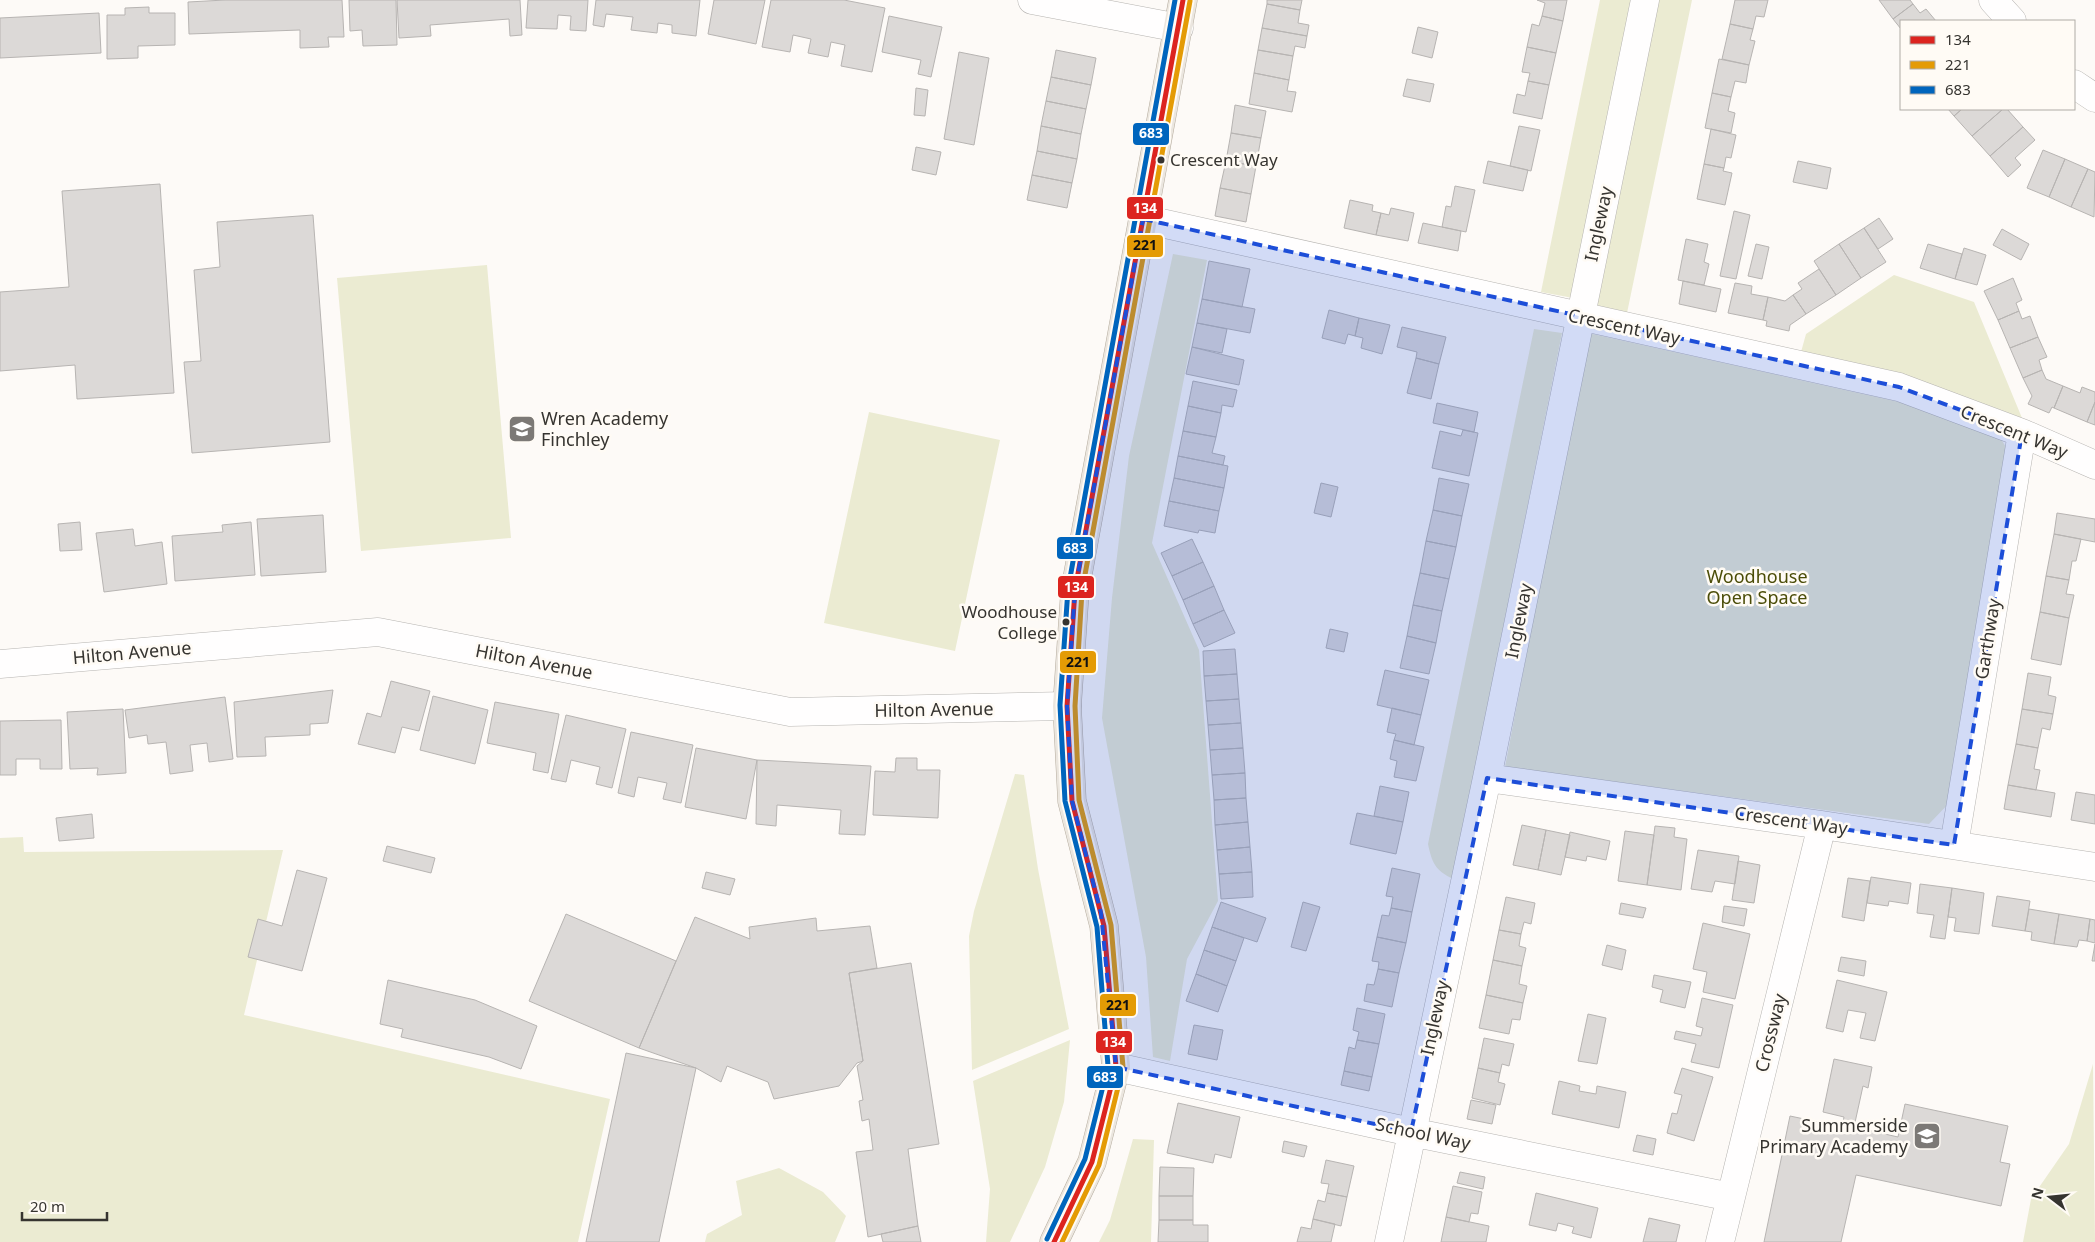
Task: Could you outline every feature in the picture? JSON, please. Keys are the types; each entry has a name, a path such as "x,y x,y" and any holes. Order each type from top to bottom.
{"main road":[{"path":"1054,1242 1092,1162 1116,1067 1104,926 1072,801 1066,706 1075,590 1183,0"}],"street":[{"path":"1032,0 1178,28"},
{"name":"Ingleway","path":"1389,1242 1487,778 1645,0"},
{"path":"1993,0 2011,20"},
{"path":"2075,85 2095,98"},
{"name":"Crescent Way","path":"1142,219 1899,387 2022,433 2095,465"},
{"name":"Garthway","path":"1954,845 2022,433"},
{"name":"Hilton Avenue","path":"0,664 378,632 790,712 1066,706"},
{"name":"Crescent Way","path":"1487,778 1822,825 2095,867"},
{"name":"Crossway","path":"1720,1242 1822,825"},
{"name":"School Way","path":"1116,1067 1411,1132 1731,1197"}],"highlighted area":[{"path":"1143,219 1899,387 2022,433 1954,845 1487,778 1411,1132 1116,1067 1101,913 1072,801 1067,706 1075,590"}],"green space":[{"path":"1600,0 1633,0 1573,298 1541,292"},
{"path":"1652,0 1692,0 1627,313 1591,307"},
{"path":"1173,254 1207,260 1152,543 1199,650 1218,901 1187,959 1170,1061 1153,1057 1146,957 1102,718 1112,598 1129,456"},
{"path":"487,265 511,538 361,551 337,278"},
{"path":"1894,275 1974,302 2022,418 1930,384 1801,352 1806,334"},
{"path":"1534,329 1562,333 1453,879 1435,865 1428,844"},
{"name":"Woodhouse Open Space","path":"1588,333 1908,404 2000,437 2012,458 1952,800 1929,824 1505,767"},
{"path":"869,412 1000,440 955,651 824,623"},
{"path":"1015,774 1024,775 1038,869 1069,1029 972,1070 969,936 974,911"},
{"path":"23,837 24,852 283,850 244,1015 610,1099 578,1242 0,1242 0,838"},
{"path":"1070,1040 1064,1102 1045,1167 1010,1242 986,1242 990,1189 973,1081"},
{"path":"2093,1064 2095,1242 2023,1242 2031,1199 2069,1144"},
{"path":"1133,1139 1154,1140 1151,1242 1099,1242 1110,1220"},
{"path":"779,1168 823,1192 846,1216 835,1242 705,1242 707,1234 742,1215 736,1181"}],"building":[{"path":"225,0 342,0 344,37 328,37 329,47 300,48 300,30 189,34 188,2"},
{"path":"349,0 396,0 397,45 363,46 362,30 350,31"},
{"path":"397,0 520,0 522,35 510,36 509,19 430,25 431,36 399,38"},
{"path":"528,0 588,0 586,31 570,30 571,16 558,15 557,29 526,28"},
{"path":"596,0 700,0 696,36 672,33 672,25 658,23 657,33 631,30 633,17 606,14 604,27 593,25"},
{"path":"714,0 765,0 756,44 708,34"},
{"path":"771,0 844,0 885,8 872,72 841,66 845,45 831,42 828,57 808,53 811,39 793,35 790,52 762,47"},
{"path":"1267,0 1302,0 1300,10 1267,4"},
{"path":"1537,0 1567,0 1563,21 1542,16 1545,3"},
{"path":"1735,0 1768,0 1764,17 1756,16 1753,29 1730,24"},
{"path":"1879,0 1910,0 1913,4 1893,19"},
{"path":"1267,4 1300,10 1298,23 1309,25 1307,36 1262,28"},
{"path":"1913,4 1920,13 1926,9 1935,20 1900,20 1900,28 1893,19"},
{"path":"149,7 149,13 175,13 175,45 138,46 138,58 107,59 107,15 125,15 125,8"},
{"path":"99,13 101,53 0,58 0,18"},
{"path":"889,16 942,27 931,77 918,74 921,60 882,52"},
{"path":"1542,16 1563,21 1556,53 1527,47 1532,24 1539,26"},
{"path":"1730,24 1753,29 1750,40 1755,41 1749,65 1722,59"},
{"path":"1418,27 1438,32 1432,58 1412,53"},
{"path":"1262,28 1307,36 1305,48 1295,46 1293,56 1258,50"},
{"path":"1527,47 1556,53 1549,85 1528,81 1530,73 1522,72"},
{"path":"1056,50 1096,58 1091,85 1051,77"},
{"path":"1258,50 1293,56 1289,80 1254,73"},
{"path":"959,52 989,58 974,145 944,139"},
{"path":"1719,59 1749,65 1746,83 1735,81 1731,97 1712,93"},
{"path":"1254,73 1289,80 1287,91 1296,92 1292,112 1249,104"},
{"path":"1051,77 1091,85 1086,109 1046,101"},
{"path":"1407,79 1434,84 1430,102 1403,96"},
{"path":"1528,81 1549,85 1542,119 1513,113 1517,94 1525,96"},
{"path":"916,88 928,90 925,116 914,115"},
{"path":"1712,93 1731,97 1728,111 1735,113 1731,133 1705,128"},
{"path":"1046,101 1086,109 1081,134 1041,126"},
{"path":"1235,105 1266,111 1261,138 1231,133"},
{"path":"1949,110 1961,110 1954,116"},
{"path":"1961,110 2002,110 1972,136 1954,116"},
{"path":"2002,110 2008,110 2023,127 1990,156 1972,136"},
{"path":"1041,126 1081,134 1077,159 1037,151"},
{"path":"1519,126 1540,130 1531,171 1510,166"},
{"path":"2023,127 2035,140 2015,158 2021,165 2008,177 1990,156"},
{"path":"1711,129 1736,135 1731,158 1726,157 1724,168 1704,164"},
{"path":"1231,133 1261,138 1256,166 1226,161"},
{"path":"916,147 941,152 936,175 912,170"},
{"path":"2043,150 2065,159 2049,197 2027,188"},
{"path":"1037,151 1077,159 1072,183 1032,175"},
{"path":"2065,159 2088,169 2071,207 2049,197"},
{"path":"1226,161 1256,166 1251,194 1220,188"},
{"path":"1488,161 1528,170 1523,191 1483,183"},
{"path":"1798,161 1831,168 1827,189 1793,182"},
{"path":"1704,164 1724,168 1723,171 1732,173 1725,205 1697,199"},
{"path":"2088,169 2095,172 2094,217 2071,207"},
{"path":"1032,175 1072,183 1067,208 1027,200"},
{"path":"160,184 174,393 77,399 75,365 0,371 0,292 69,287 62,191"},
{"path":"1455,186 1475,190 1466,232 1442,227 1446,206 1451,207"},
{"path":"1220,188 1251,194 1246,222 1215,216"},
{"path":"1350,200 1373,205 1372,211 1381,213 1376,235 1344,228"},
{"path":"1391,208 1414,213 1408,241 1376,235 1381,213 1389,215"},
{"path":"1734,211 1750,215 1736,279 1720,276"},
{"path":"313,215 330,442 192,453 184,362 201,361 194,270 220,267 217,222"},
{"path":"1879,218 1893,239 1878,249 1864,228"},
{"path":"1423,223 1461,231 1458,251 1418,243"},
{"path":"1864,228 1886,262 1861,278 1839,244"},
{"path":"2002,229 2029,244 2021,260 1993,245"},
{"path":"1686,239 1708,244 1704,262 1709,264 1704,285 1678,280"},
{"path":"1756,244 1769,247 1762,279 1748,276"},
{"path":"1839,244 1861,278 1836,295 1814,261"},
{"path":"1928,244 1962,254 1955,279 1920,268"},
{"path":"1964,248 1986,255 1977,285 1955,279"},
{"path":"1209,261 1250,269 1242,307 1202,299"},
{"path":"1819,269 1836,295 1806,314 1793,295 1802,289 1798,283"},
{"path":"2013,278 2022,300 2016,303 2019,311 1998,320 1984,291"},
{"path":"1683,281 1721,289 1716,312 1679,304"},
{"path":"1735,283 1752,286 1751,294 1768,297 1763,320 1728,313"},
{"path":"1793,295 1806,314 1790,325 1789,331 1766,326 1767,321 1763,320 1768,297 1785,301"},
{"path":"1202,299 1255,309 1250,333 1197,323"},
{"path":"1329,310 1359,318 1355,336 1348,334 1345,344 1322,338"},
{"path":"2019,311 2022,319 2030,316 2038,337 2010,348 1998,320"},
{"path":"1359,318 1390,325 1382,354 1361,348 1363,338 1355,336"},
{"path":"1197,323 1227,329 1222,353 1192,347"},
{"path":"1402,327 1446,337 1439,364 1416,358 1417,352 1397,347"},
{"path":"2038,337 2047,357 2039,360 2042,370 2023,378 2010,348"},
{"path":"1192,347 1244,360 1239,385 1186,374"},
{"path":"1416,358 1439,364 1431,399 1407,393"},
{"path":"2042,370 2046,379 2063,386 2054,408 2052,407 2049,413 2028,404 2032,396 2023,378"},
{"path":"1193,381 1237,390 1233,407 1222,405 1221,413 1188,406"},
{"path":"2063,386 2080,393 2082,387 2095,392 2095,402 2087,422 2054,408"},
{"path":"2095,402 2095,425 2087,422"},
{"path":"1437,403 1478,412 1474,432 1433,423"},
{"path":"1188,406 1221,413 1216,437 1183,431"},
{"path":"1463,430 1478,433 1469,476 1432,468 1440,431 1461,436"},
{"path":"1183,431 1216,437 1212,453 1225,456 1223,465 1178,456"},
{"path":"1178,456 1228,466 1224,488 1174,478"},
{"path":"1174,478 1224,488 1219,511 1169,501"},
{"path":"1439,478 1469,484 1462,516 1433,510"},
{"path":"1321,483 1338,487 1331,517 1314,513"},
{"path":"1169,501 1219,511 1215,533 1199,530 1198,533 1164,526"},
{"path":"1433,510 1462,516 1456,547 1426,541"},
{"path":"2057,513 2095,519 2095,542 2054,534"},
{"path":"323,515 326,572 261,576 257,519"},
{"path":"80,522 82,550 60,551 58,524"},
{"path":"251,522 255,575 175,581 172,536 223,532 222,525"},
{"path":"133,529 135,546 162,542 167,584 104,592 96,533"},
{"path":"2054,534 2081,539 2076,561 2072,561 2069,580 2046,576"},
{"path":"1192,539 1203,562 1172,576 1161,553"},
{"path":"1426,541 1456,547 1449,579 1420,573"},
{"path":"1203,562 1214,586 1183,600 1172,576"},
{"path":"1420,573 1449,579 1442,611 1413,605"},
{"path":"2046,576 2069,580 2066,594 2074,595 2069,618 2040,612"},
{"path":"1214,586 1224,610 1193,624 1183,600"},
{"path":"1413,605 1442,611 1436,643 1407,636"},
{"path":"1224,610 1235,633 1204,647 1193,624"},
{"path":"2040,612 2069,618 2061,665 2031,659"},
{"path":"1330,629 1348,633 1344,652 1326,648"},
{"path":"1407,636 1436,643 1429,674 1400,668"},
{"path":"1235,649 1237,674 1204,676 1203,651"},
{"path":"1385,670 1429,680 1421,715 1377,705"},
{"path":"2028,673 2051,677 2048,695 2056,697 2053,714 2022,709"},
{"path":"1237,674 1239,699 1206,701 1204,676"},
{"path":"391,681 430,691 419,731 402,727 395,753 358,744 367,713 381,717"},
{"path":"333,690 328,723 310,724 310,735 265,737 266,756 237,757 234,702"},
{"path":"433,696 488,710 475,764 420,750"},
{"path":"225,697 233,759 209,762 207,743 190,745 193,771 170,774 166,742 148,744 147,735 129,738 125,710"},
{"path":"1239,699 1241,723 1208,725 1206,701"},
{"path":"495,702 559,714 548,773 533,770 536,753 487,743"},
{"path":"1392,708 1421,715 1414,745 1394,740 1396,734 1387,732"},
{"path":"123,709 126,773 97,775 98,768 70,769 67,712"},
{"path":"2022,709 2053,714 2050,730 2042,728 2038,748 2016,744"},
{"path":"566,715 626,729 612,788 596,784 600,767 571,760 566,782 551,779"},
{"path":"61,720 62,769 40,769 40,759 16,759 16,775 0,775 0,721"},
{"path":"1241,723 1243,748 1210,750 1208,725"},
{"path":"631,732 693,745 681,803 663,799 667,783 638,777 634,797 618,793"},
{"path":"1394,740 1424,747 1416,781 1394,777 1397,761 1390,759"},
{"path":"2016,744 2038,748 2034,769 2040,770 2036,790 2008,785"},
{"path":"696,748 757,760 746,819 685,807"},
{"path":"1243,748 1245,773 1212,775 1210,750"},
{"path":"896,758 917,758 917,770 940,770 938,818 873,815 875,771 895,772"},
{"path":"757,760 871,766 865,835 839,834 841,810 777,805 776,826 756,824"},
{"path":"1245,773 1246,798 1214,800 1212,775"},
{"path":"2008,785 2055,793 2051,817 2004,809"},
{"path":"1380,786 1409,792 1403,822 1374,816"},
{"path":"2076,792 2095,795 2095,824 2071,820"},
{"path":"1246,798 1248,822 1215,825 1214,800"},
{"path":"1357,813 1403,822 1396,854 1350,844"},
{"path":"92,814 94,838 59,841 56,818"},
{"path":"1248,822 1250,847 1217,850 1215,825"},
{"path":"1522,825 1546,830 1538,870 1513,865"},
{"path":"1655,826 1675,828 1674,837 1687,839 1681,890 1647,885"},
{"path":"1546,830 1570,835 1561,875 1538,870"},
{"path":"1625,831 1654,835 1647,885 1618,881"},
{"path":"1570,832 1610,841 1606,860 1587,856 1586,861 1565,857"},
{"path":"387,846 435,858 431,873 383,861"},
{"path":"1250,847 1252,872 1219,874 1217,850"},
{"path":"1698,850 1739,856 1735,884 1715,881 1712,892 1691,889"},
{"path":"1738,861 1760,865 1754,903 1732,900"},
{"path":"1392,868 1420,874 1412,912 1391,908 1393,897 1386,896"},
{"path":"297,870 327,878 302,971 248,957 258,919 282,926"},
{"path":"706,872 735,879 730,895 702,888"},
{"path":"1252,872 1253,897 1221,899 1219,874"},
{"path":"1871,877 1911,883 1908,904 1889,901 1888,906 1867,903"},
{"path":"1848,878 1870,881 1864,921 1842,917"},
{"path":"1920,884 1952,888 1945,939 1930,937 1934,915 1917,913"},
{"path":"1952,888 1984,893 1979,934 1954,931 1956,918 1948,917"},
{"path":"1997,896 2030,901 2025,931 1992,926"},
{"path":"1506,897 1535,903 1531,924 1524,922 1521,934 1499,930"},
{"path":"1221,902 1266,918 1257,942 1212,927"},
{"path":"1303,902 1320,907 1306,951 1291,947"},
{"path":"1621,903 1646,908 1643,918 1619,914"},
{"path":"1724,906 1747,909 1744,926 1722,922"},
{"path":"1391,908 1412,912 1406,943 1377,937 1382,915 1389,916"},
{"path":"2029,909 2059,914 2054,944 2031,940 2032,932 2025,931"},
{"path":"566,914 676,961 639,1048 529,1001"},
{"path":"2059,914 2090,919 2087,941 2079,940 2077,947 2054,944"},
{"path":"695,917 750,939 749,927 816,918 817,931 870,926 877,968 849,973 863,1061 857,1063 839,1086 774,1099 768,1082 727,1066 721,1082 696,1068 639,1048"},
{"path":"2090,919 2095,920 2095,943 2087,941"},
{"path":"1703,923 1750,934 1735,999 1703,992 1707,972 1693,969"},
{"path":"1212,927 1244,938 1236,961 1204,950"},
{"path":"1499,930 1521,934 1519,946 1526,948 1522,966 1493,960"},
{"path":"1377,937 1406,943 1399,973 1378,969 1379,962 1372,961"},
{"path":"2095,944 2095,961 2092,961"},
{"path":"1607,945 1626,950 1622,970 1602,965"},
{"path":"1204,950 1236,961 1227,986 1196,974"},
{"path":"1841,957 1866,961 1864,976 1838,971"},
{"path":"1493,960 1522,966 1519,984 1527,986 1523,1003 1486,995"},
{"path":"911,963 939,1144 908,1149 918,1226 868,1237 856,1152 873,1150 869,1119 862,1121 859,1101 863,1100 857,1066 863,1061 849,973"},
{"path":"1378,969 1399,973 1392,1007 1364,1001 1367,984 1374,985"},
{"path":"1196,974 1227,986 1218,1012 1186,1001"},
{"path":"1654,975 1691,982 1685,1008 1660,1002 1663,990 1652,987"},
{"path":"388,980 475,1000 537,1026 521,1069 489,1057 401,1037 403,1029 380,1024"},
{"path":"1837,980 1887,992 1875,1041 1860,1038 1866,1013 1848,1010 1843,1032 1826,1028"},
{"path":"1486,995 1523,1003 1520,1020 1512,1019 1509,1034 1479,1028"},
{"path":"1702,998 1733,1005 1719,1068 1691,1062 1696,1044 1674,1039 1676,1031 1701,1036 1703,1028 1696,1026"},
{"path":"1357,1008 1385,1014 1379,1044 1357,1040 1359,1032 1353,1030"},
{"path":"1588,1014 1606,1018 1597,1064 1578,1061"},
{"path":"1194,1025 1223,1030 1217,1060 1188,1054"},
{"path":"1484,1038 1514,1044 1509,1066 1502,1064 1500,1073 1478,1068"},
{"path":"1357,1040 1379,1044 1372,1077 1344,1071 1349,1047 1355,1049"},
{"path":"626,1053 696,1068 659,1242 586,1242"},
{"path":"1834,1059 1872,1067 1868,1088 1863,1086 1854,1127 1898,1137 1905,1104 2008,1126 2000,1162 2010,1164 2001,1206 1856,1175 1841,1242 1764,1242 1790,1116 1842,1127 1844,1117 1823,1112"},
{"path":"1478,1068 1500,1073 1498,1082 1505,1084 1500,1105 1472,1098"},
{"path":"1682,1068 1713,1077 1694,1141 1667,1133 1672,1113 1677,1114 1682,1095 1674,1093"},
{"path":"1344,1071 1372,1077 1369,1091 1341,1085"},
{"path":"1559,1081 1580,1086 1579,1091 1596,1094 1597,1086 1626,1092 1619,1128 1552,1114"},
{"path":"1471,1100 1496,1105 1492,1124 1467,1119"},
{"path":"1178,1103 1240,1117 1231,1158 1215,1154 1213,1163 1167,1153"},
{"path":"1637,1135 1656,1139 1653,1155 1633,1151"},
{"path":"1284,1141 1307,1146 1304,1157 1282,1152"},
{"path":"1326,1160 1354,1166 1347,1197 1327,1193 1329,1184 1321,1183"},
{"path":"1160,1167 1194,1168 1193,1196 1159,1196"},
{"path":"1460,1172 1485,1177 1483,1189 1457,1183"},
{"path":"1453,1186 1482,1192 1478,1214 1471,1213 1469,1222 1446,1217"},
{"path":"1327,1193 1347,1197 1341,1226 1313,1219 1318,1200 1325,1202"},
{"path":"1536,1193 1598,1208 1591,1238 1572,1233 1574,1227 1558,1223 1556,1231 1529,1225"},
{"path":"1159,1196 1193,1196 1193,1220 1159,1220"},
{"path":"1446,1217 1489,1226 1486,1242 1441,1242"},
{"path":"1649,1218 1680,1225 1676,1242 1643,1242"},
{"path":"1313,1219 1335,1224 1331,1242 1297,1242 1301,1227 1311,1229"},
{"path":"1159,1220 1193,1220 1193,1225 1208,1225 1208,1242 1158,1242"},
{"path":"918,1226 921,1242 883,1242 881,1234"}],"transit line":[{"name":"683","path":"1047,1239 1085,1159 1108,1066 1097,927 1065,801 1060,705 1068,589 1175,0"},
{"name":"134","path":"1054,1242 1092,1162 1116,1067 1104,926 1072,801 1067,706 1075,590 1183,0"},
{"name":"221","path":"1062,1242 1099,1165 1123,1067 1111,925 1079,800 1075,706 1082,591 1190,1"}],"place":[{"name":"Crescent Way","path":"1161,160"},
{"name":"Wren Academy Finchley","path":"522,429"},
{"name":"Woodhouse College","path":"1066,622"},
{"name":"Summerside Primary Academy","path":"1927,1136"}]}
